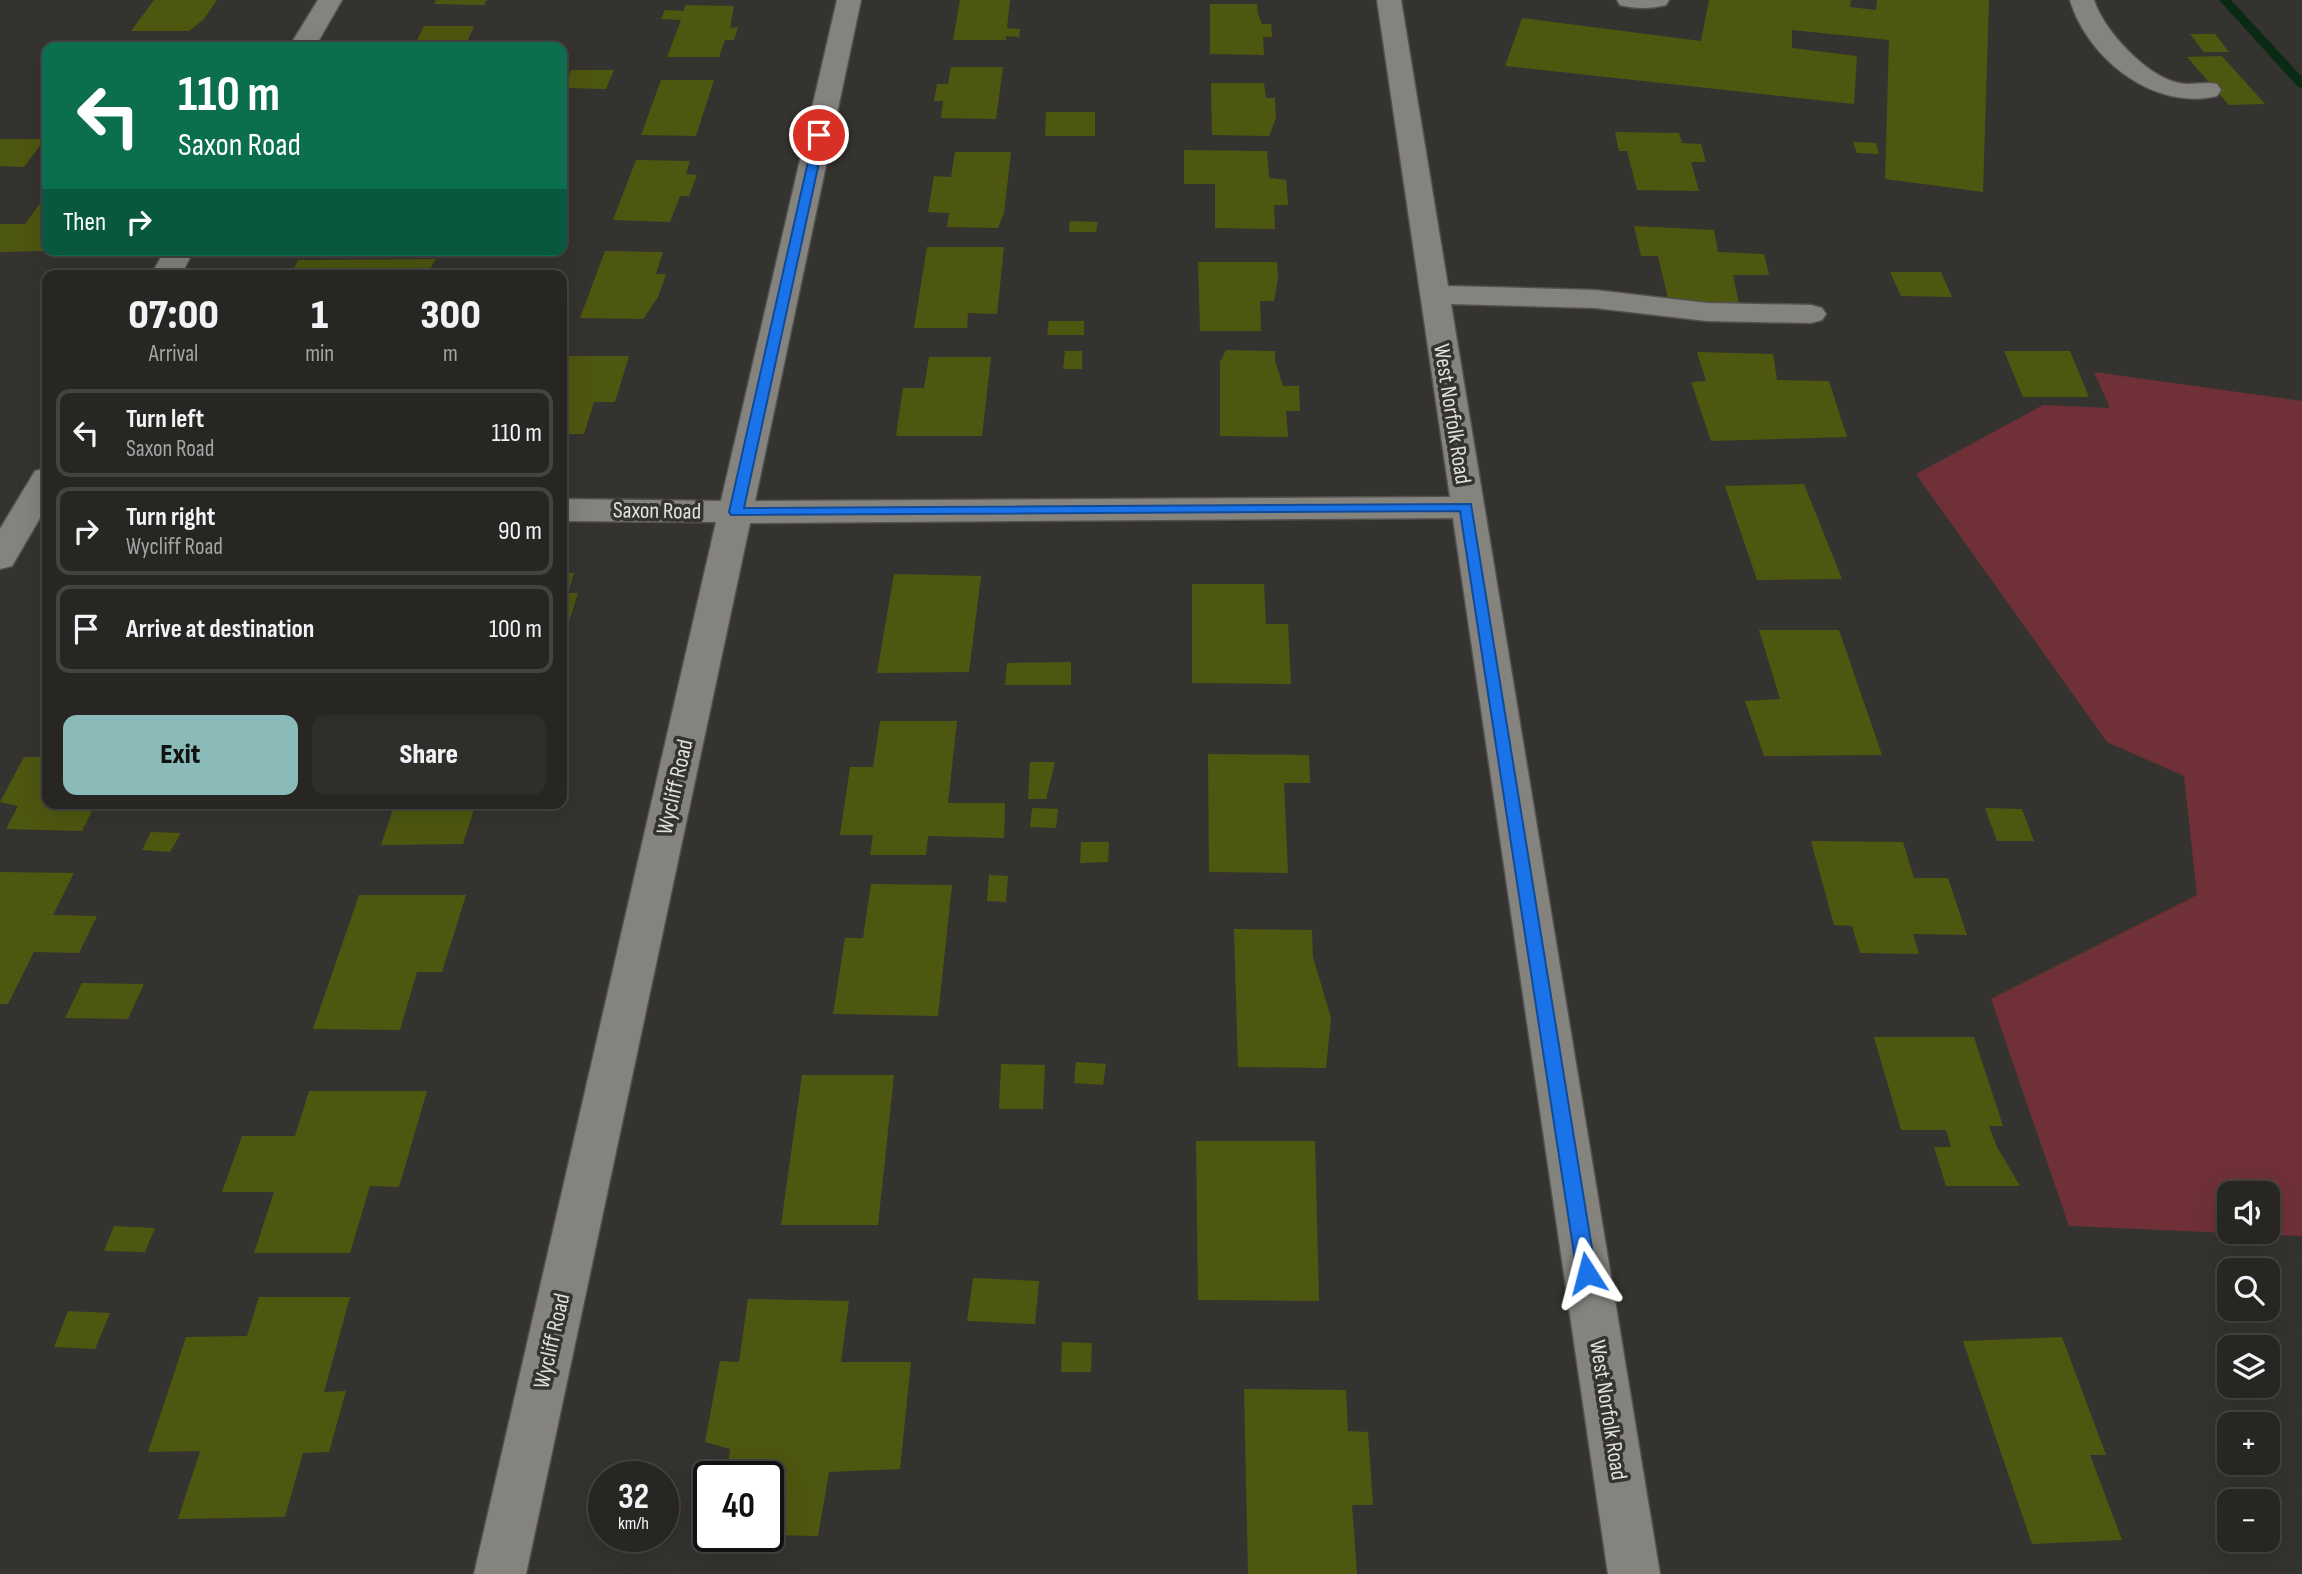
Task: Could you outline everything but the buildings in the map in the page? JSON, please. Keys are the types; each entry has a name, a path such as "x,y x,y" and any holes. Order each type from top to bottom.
{"street":[{"path":"305,42 330,0"},
{"name":"Wycliff Road","path":"500,1574 849,0"},
{"name":"West Norfolk Road","path":"1389,0 1634,1574"},
{"path":"1629,0 1657,0"},
{"path":"2082,0 2092,25 2123,59 2152,83 2187,92 2208,90"},
{"path":"1433,295 1595,299 1707,312 1811,314"},
{"path":"0,558 32,497"},
{"name":"Saxon Road","path":"567,510 736,512 1466,507"}],"shaded area":[{"path":"2094,372 2302,401 2302,1236 2280,1235 2280,1181 2217,1181 2217,1232 2069,1226 1991,999 2197,895 2184,776 2107,742 1916,474 2043,405 2110,408"}],"waterway":[{"path":"2225,0 2302,84"}],"route":[{"path":"819,135 736,512 1466,507 1587,1273"}]}
